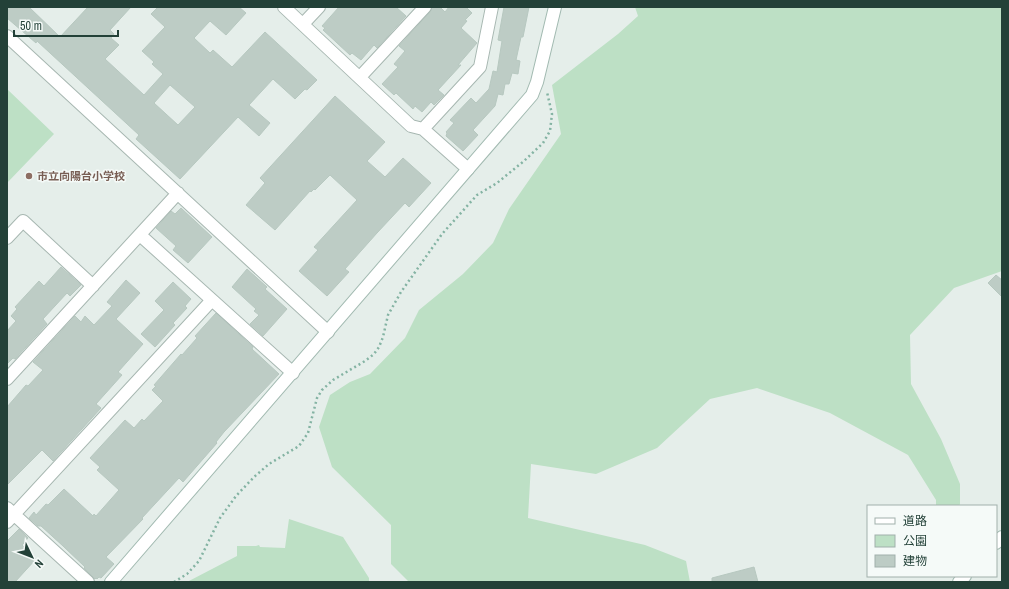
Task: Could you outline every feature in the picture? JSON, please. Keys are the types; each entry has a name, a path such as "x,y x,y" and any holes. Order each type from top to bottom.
{"street":[{"path":"284,7 411,126 423,129 468,169"},
{"path":"303,24 319,7"},
{"path":"360,77 425,7"},
{"path":"423,129 480,67 492,7"},
{"path":"111,582 532,95 539,76 555,7"},
{"path":"7,36 328,332"},
{"path":"7,379 178,193"},
{"path":"7,238 23,221 93,286"},
{"path":"140,235 293,373"},
{"path":"88,582 9,515 212,300"}],"path":[{"path":"174,582 187,574 199,561 220,518 240,492 269,464 299,446 308,433 318,398 322,390 333,380 365,361 376,350 383,337 388,315 401,292 442,234 478,195 497,183 543,143 550,131 552,114 546,85 539,76"}],"green space":[{"path":"635,7 1002,7 1002,271 954,288 910,335 911,384 941,439 960,484 960,504 936,505 936,500 908,455 830,413 757,388 710,399 657,448 596,474 531,464 528,518 645,545 686,561 690,582 409,582 391,564 391,525 332,467 319,427 330,395 350,382 370,374 405,338 419,310 463,274 493,243 509,209 561,134 552,85 618,34 638,16"},
{"path":"7,89 54,134 7,183"},
{"path":"289,519 343,537 369,578 369,582 187,582 237,556 237,546 259,545 260,547 285,548"}],"building":[{"path":"7,7 29,7 60,37 88,7 131,7 110,30 114,34 111,38 119,45 105,59 144,95 163,74 152,64 154,62 142,51 165,27 151,14 158,7 239,7 246,13 226,35 210,21 194,38 210,53 213,50 232,67 265,32 317,80 295,99 273,79 249,105 270,123 259,136 238,117 180,179 136,139 139,135 37,41 36,43 7,18","holes":["170,85 195,107 178,125 154,103"]},
{"path":"339,7 396,7 406,16 377,48 374,45 361,60 352,53 350,55 323,30 325,28 322,26"},
{"path":"432,7 440,7 445,12 449,7 466,7 472,13 465,20 467,21 461,28 477,43 458,65 461,65 438,90 444,95 434,105 431,102 422,112 415,106 413,109 396,93 394,95 382,84 398,67 394,64 405,51 399,46 430,12"},
{"path":"504,7 529,7 523,37 521,37 516,60 520,61 518,74 512,73 509,84 505,84 503,95 498,94 495,106 473,130 478,135 463,151 446,136 446,132 454,123 450,120 471,98 476,103 489,89 493,71 497,72 502,41 498,40"},
{"path":"335,96 385,142 367,161 385,177 403,158 431,183 409,207 405,203 377,233 345,269 349,272 327,296 299,271 318,250 314,247 357,200 330,175 315,190 310,191 275,230 246,205 265,183 260,178"},
{"path":"181,208 212,237 188,263 173,250 176,246 156,228 171,211 175,214"},
{"path":"61,267 81,285 70,296 67,293 43,319 47,324 15,359 13,358 7,364 7,331 16,321 11,316 17,309 15,307 39,281 44,286"},
{"path":"247,269 267,287 265,289 287,309 263,336 250,324 259,315 254,311 256,309 232,287"},
{"path":"996,275 1002,280 1002,297 988,283"},
{"path":"126,280 140,293 116,319 143,344 118,372 122,375 96,404 101,408 53,461 42,450 7,485 7,407 26,385 28,386 43,370 33,362 75,316 81,322 85,316 94,325 112,306 107,302"},
{"path":"173,282 191,299 185,306 187,308 173,323 175,325 155,347 141,334 164,310 155,301"},
{"path":"216,313 253,347 252,349 279,374 224,432 216,442 217,443 183,482 179,478 142,518 143,519 106,557 114,564 101,578 99,577 95,579 63,546 41,526 38,526 29,518 34,512 36,515 46,504 48,505 64,489 93,516 94,514 96,516 119,490 97,470 100,467 90,458 125,420 134,428 142,419 144,421 163,401 152,390 156,386 154,385 197,338 195,336"},
{"path":"19,529 28,538 22,545 36,559 15,582 7,582 7,541"},
{"path":"754,567 758,582 712,582 712,578"}],"place":[{"name":"市立向陽台小学校","path":"29,176"}]}
